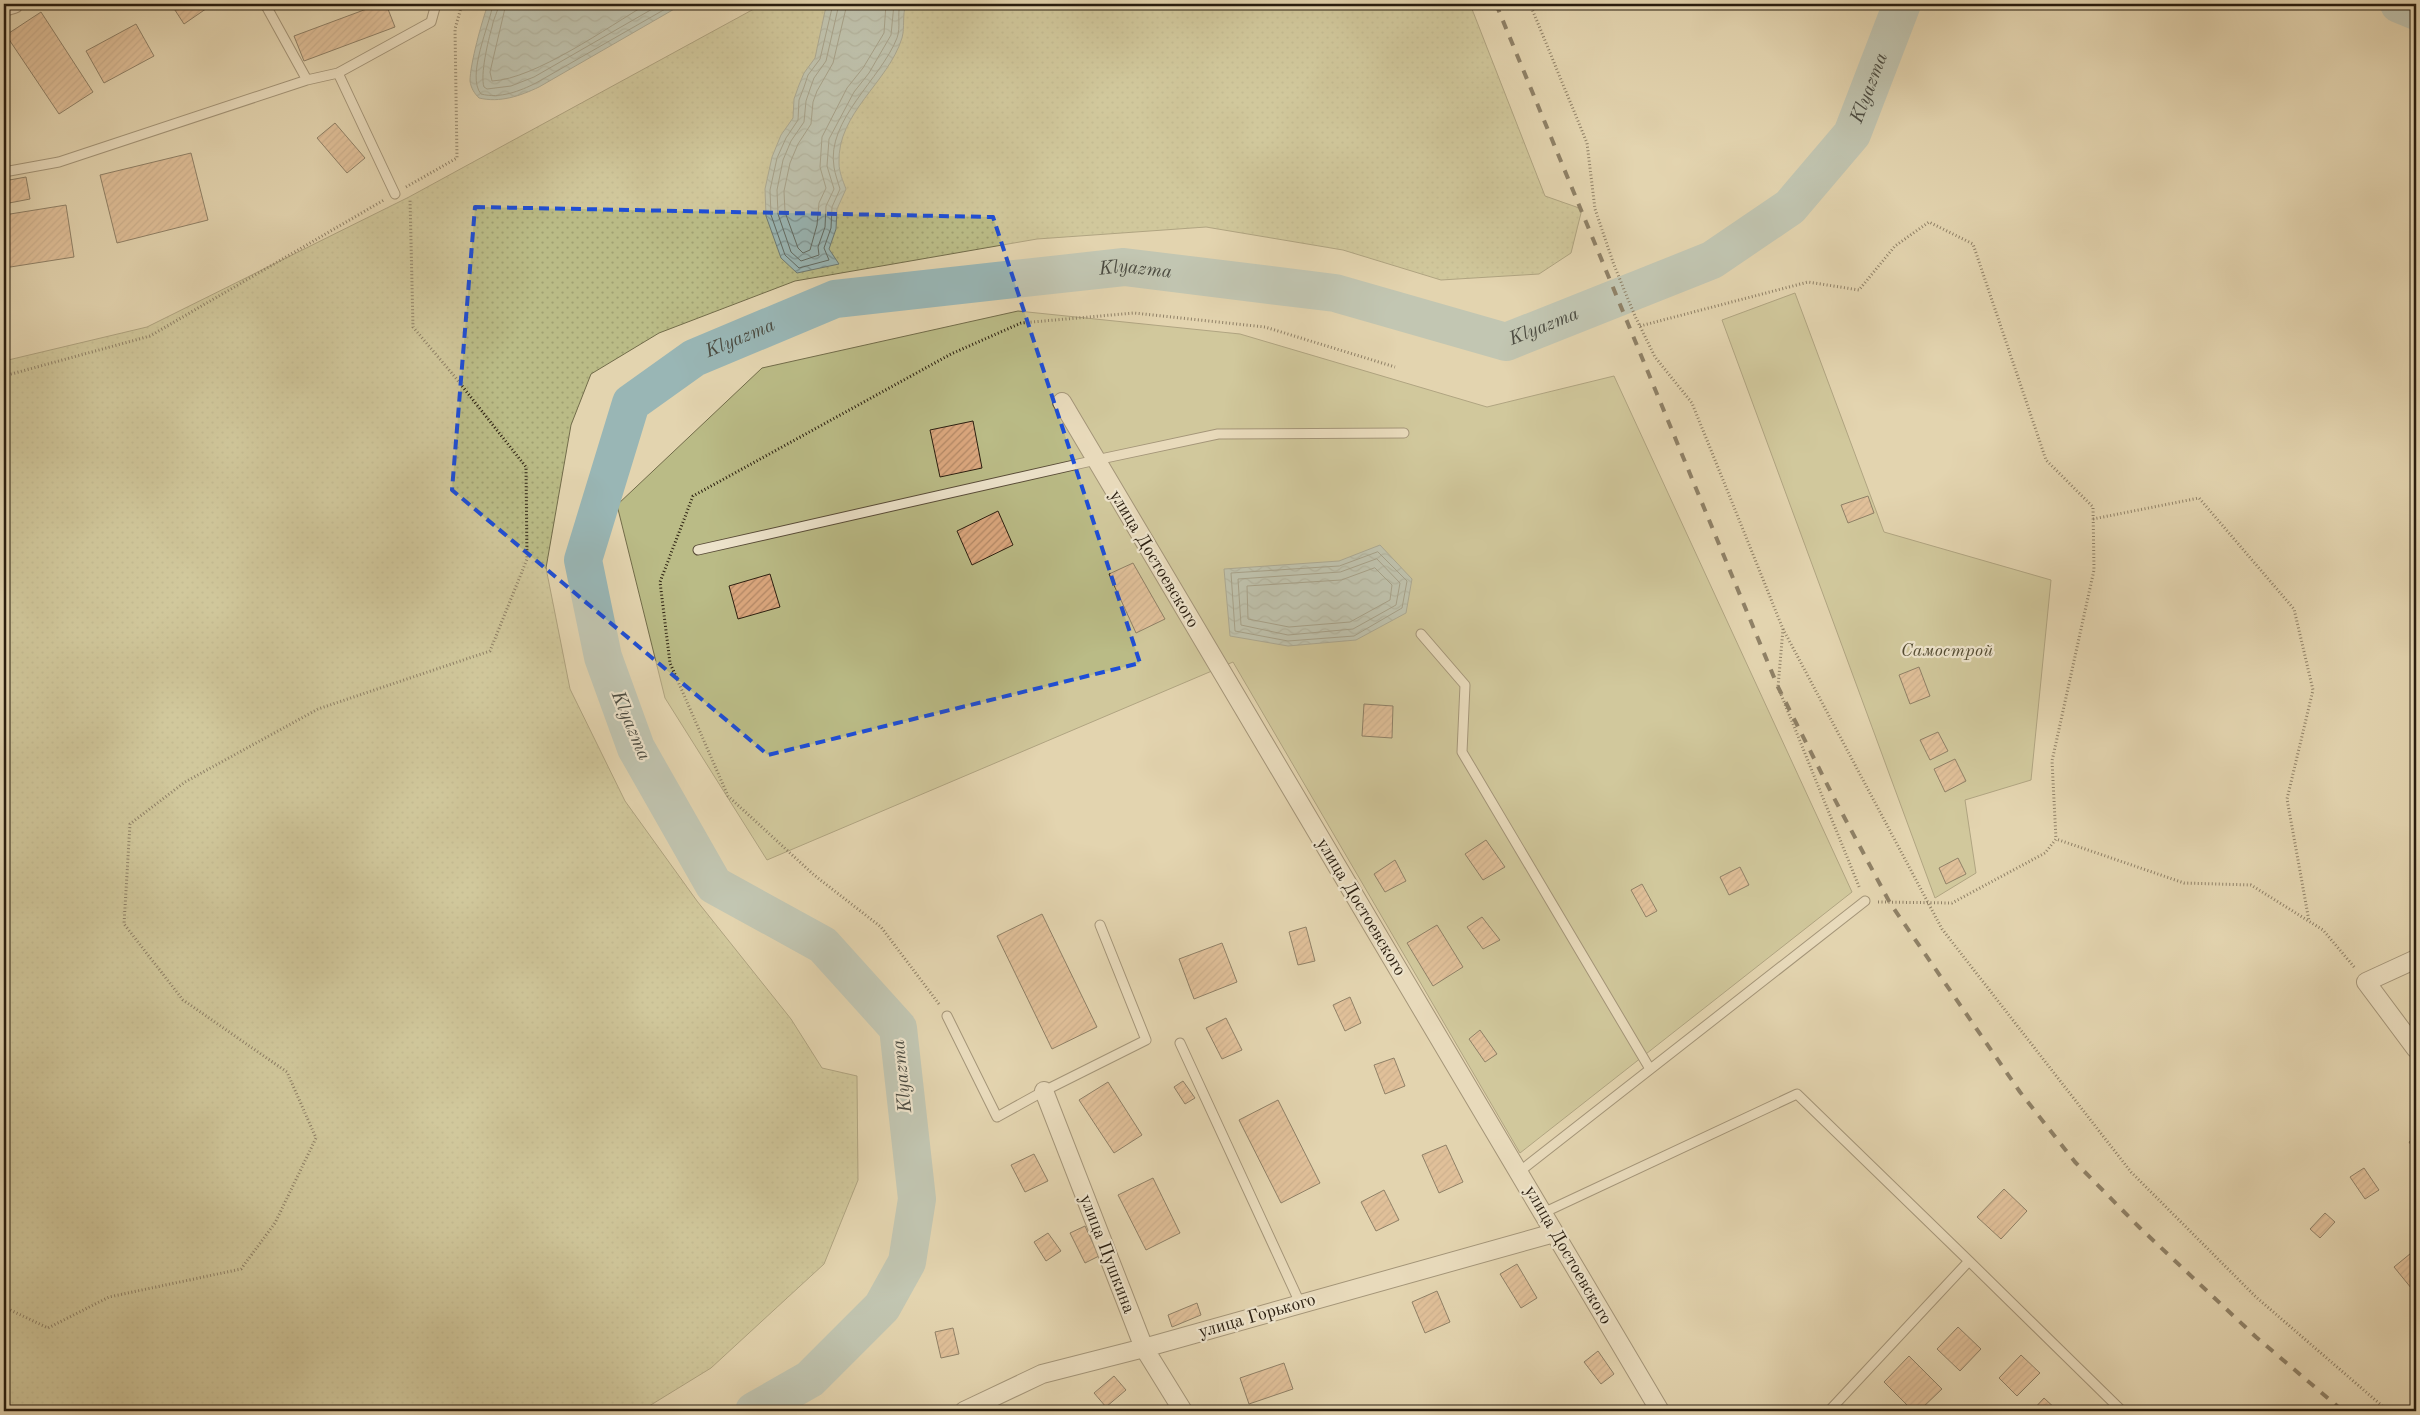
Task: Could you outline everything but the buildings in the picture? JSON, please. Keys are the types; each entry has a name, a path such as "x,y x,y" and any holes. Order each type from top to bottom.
{"street":[{"path":"4,7 14,4"},
{"name":"улица Достоевского","path":"1062,402 1660,1411"},
{"path":"2416,959 2366,982 2416,1049"},
{"name":"улица Пушкина","path":"1044,1091 1144,1348 1183,1411"},
{"name":"улица Горького","path":"964,1411 1042,1374 1144,1348 1554,1233"}],"lane":[{"path":"265,4 307,80"},
{"path":"4,172 59,162 307,80 338,73 430,22 436,4"},
{"path":"338,73 395,194"},
{"path":"698,550 1218,434 1404,433"},
{"path":"1421,634 1465,685 1462,752 1650,1069"},
{"path":"1519,1172 1865,901"},
{"path":"948,1016 997,1117 1044,1091 1146,1040 1100,925"},
{"path":"1180,1043 1300,1304"},
{"path":"1543,1214 1797,1094 2122,1411"},
{"path":"1829,1411 1840,1408 1969,1261"}],"path":[{"path":"4,376 150,336 457,158 456,29 462,4"},
{"path":"1530,4 1587,143 1595,209 1614,265 1635,316 1654,356 1692,403 1783,629 1942,929 2131,1172 2256,1297 2388,1411"},
{"path":"4,1307 48,1328 109,1297 241,1269 275,1224 316,1138 288,1072 183,1000 124,924 130,824 185,782 318,709 490,651 527,559 526,467 455,377 412,327 409,185"},
{"path":"1640,326 1808,282 1859,290 1895,246 1929,222 1973,244 2046,460 2093,507 2094,570 2052,761 2056,839 2045,853 1952,903 1928,904 1865,901 1778,687 1783,629"},
{"path":"948,1016 882,928 814,875 728,796 670,663 660,582 693,496 951,354 1021,323 1134,313 1255,326 1395,367"},
{"path":"2093,519 2199,498 2294,609 2313,690 2286,800 2309,920"},
{"path":"2056,839 2184,883 2251,885 2323,930 2366,982"}],"highlighted area":[{"path":"475,207 993,217 1140,663 768,755 452,490"}],"green space":[{"path":"763,4 1470,4 1545,196 1582,209 1571,253 1539,274 1441,280 1343,250 1206,227 1037,239 795,281 659,333 591,374 571,425 546,568 570,689 625,801 697,901 791,1019 822,1068 857,1076 858,1180 824,1264 711,1368 641,1411 4,1411 4,361 147,327 409,197"},
{"name":"Самострой","path":"1795,293 1884,532 2051,580 2031,780 1965,800 1976,873 1935,898 1722,320"},
{"path":"1018,311 1240,334 1487,407 1614,376 1852,892 1520,1153 1233,662 767,860 665,698 617,505 762,368"}],"water":[{"path":"488,4 683,4 539,87 517,96 495,100 479,98 473,90 470,81 474,54"},
{"path":"829,4 906,4 902,38 895,54 854,113 841,145 839,166 846,189 837,209 836,229 829,249 839,264 797,273 781,258 766,216 765,189 772,157 781,135 793,118 794,99 799,85 804,73 815,58 825,11"},
{"path":"1380,545 1412,579 1406,613 1356,640 1288,646 1230,636 1224,569 1339,561"}],"waterway":[{"name":"Klyazma","path":"754,1411 810,1379 882,1307 907,1262 917,1199 898,1028 823,945 714,885 636,748 603,657 583,560 631,403 694,358 835,299 1124,267 1335,293 1506,342 1712,260 1790,207 1852,134 1902,4"},
{"name":"Klyazma","path":"2399,4 2416,11"}],"railway":[{"path":"1496,4 1778,687 1890,903 2020,1092 2075,1162 2140,1228 2256,1337 2343,1411"}]}
